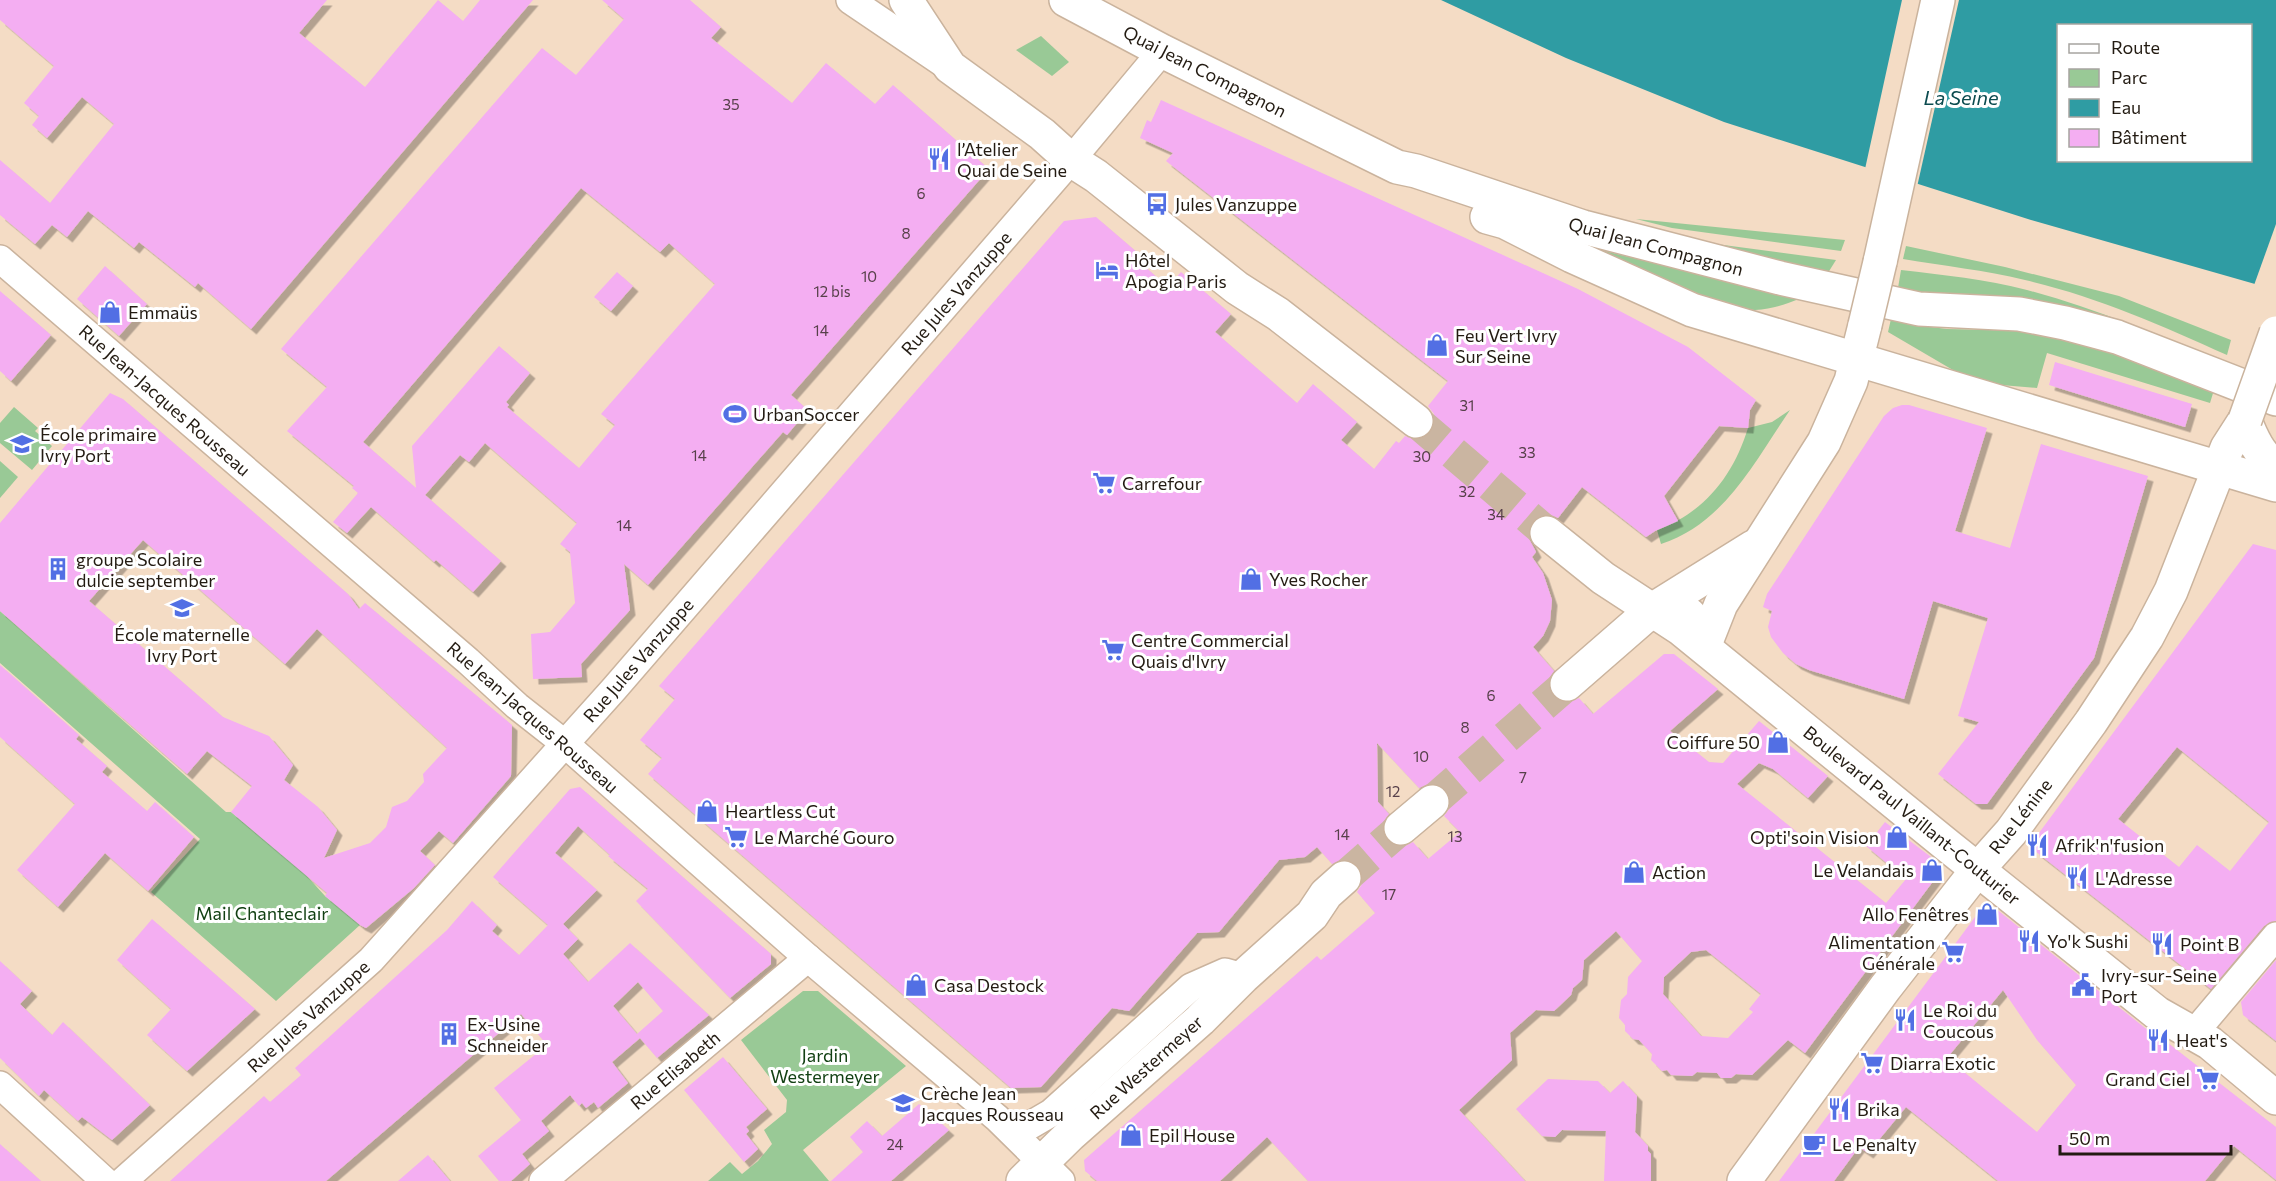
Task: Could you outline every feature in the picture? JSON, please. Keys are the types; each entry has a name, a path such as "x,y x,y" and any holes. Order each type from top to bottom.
{"main road":[{"path":"906,0 950,68 1042,134 1071,160 1096,176 1237,288 1278,314 1416,422"},
{"name":"Quai Jean Compagnon","path":"1066,0 1162,51 1397,167 1416,171 1594,231 1747,269 1919,309 2019,314 2065,323 2117,337 2276,399"},
{"path":"1704,647 1721,604 1824,442 1851,381 1938,0"},
{"path":"1397,167 1424,188 1489,218 1505,222 1692,310 2219,466 2276,485"},
{"path":"1505,222 1540,214 1551,245"},
{"name":"Rue Lénine","path":"1744,1181 1885,988 1978,869 2011,832 2091,722 2147,637 2171,591 2227,448 2245,420 2276,333"},
{"path":"2245,420 2263,457 2276,468"},
{"name":"Boulevard Paul Vaillant-Couturier","path":"1547,533 1603,578 1673,607 1681,629 2157,1013 2210,1043 2276,1098"},
{"path":"1567,684 1760,543"},
{"path":"1401,828 1432,802"},
{"name":"Rue Westermeyer","path":"1042,1175 1070,1135 1200,1020 1243,977 1312,915 1326,894 1344,878"}],"street":[{"path":"850,0 950,68"},
{"name":"Rue Jules Vanzuppe","path":"123,1181 371,960 614,689 1071,160 1162,51"},
{"name":"Rue Jean-Jacques Rousseau","path":"0,259 450,645 517,706 564,743 808,958 1011,1131 1042,1175"},
{"path":"2194,1033 2276,936"},
{"name":"Rue Elisabeth","path":"543,1181 808,958"},
{"name":"Rue Westermeyer","path":"1011,1131 1027,1127 1051,1113 1191,987 1225,972 1243,977"},
{"path":"0,1084 105,1181"}],"green space":[{"path":"1041,36 1069,62 1052,76 1016,50"},
{"path":"1636,219 1845,240 1841,251 1672,228"},
{"path":"1671,238 1836,260 1826,276"},
{"path":"1906,246 2005,267 2119,296 2231,340 2227,355 2128,312 2077,294 1995,273 1903,259"},
{"path":"1605,251 1799,299 1767,309 1755,310 1719,304 1678,289 1603,255"},
{"path":"1901,270 1980,280 2052,297 2101,313 2220,361 1897,294"},
{"path":"1891,319 1907,324 1947,329 2038,331 2128,358 2214,390 2210,403 2047,353 2037,388 2001,385 1958,373 1888,332"},
{"path":"14,407 38,428 35,431 52,446 32,470 0,443 0,423"},
{"path":"1790,410 1750,470 1720,506 1703,522 1683,535 1661,544 1657,530 1689,513 1715,490 1734,462 1748,428 1772,422"},
{"path":"0,461 18,477 0,498"},
{"name":"Mail Chanteclair","path":"0,611 226,812 231,812 306,875 325,896 360,925 276,1001 151,892 200,839 0,663"},
{"name":"Jardin Westermeyer","path":"803,991 818,991 906,1066 803,1150 829,1181 708,1181 730,1162 742,1174 758,1161 772,1144 764,1130 786,1112 787,1100 741,1040"}],"water":[{"name":"La Seine","path":"1441,0 2276,0 2276,290 2031,220 1724,122 1566,58"}],"pier":[{"path":"1902,0 1959,0 1917,187 1865,169"},
{"path":"2276,224 2276,293 2253,288"}],"building":[{"path":"0,0 327,0 299,33 365,87 438,0 463,21 480,0 533,0 251,329 198,283 195,287 139,242 134,248 88,211 67,237 52,225 35,244 0,215 0,160 50,203 114,124 82,97 47,138 32,125 39,116 24,103 54,66 0,20"},
{"path":"602,0 690,0 721,27 711,38 792,103 826,63 875,104 893,85 989,169 791,395 808,410 787,435 783,432 648,585 624,564 630,610 581,664 582,677 533,679 531,634 550,632 575,603 570,552 560,544 577,523 485,443 469,462 460,455 425,495 501,561 473,592 436,560 434,562 371,507 347,533 333,522 358,493 352,488 354,486 287,431 327,387 281,349 542,48 576,75 624,19","holes":["581,188 660,252 669,243 715,284 601,414 615,425 579,468 507,407 509,405 506,402 530,373 499,346 412,446 416,488 363,442"]},
{"path":"1161,100 1578,289 1688,347 1756,400 1750,410 1748,428 1719,426 1664,496 1678,521 1646,537 1582,487 1558,518 1549,514 1541,515 1533,521 1528,531 1529,539 1536,552 1532,557 1543,573 1552,600 1550,621 1543,636 1533,647 1554,671 1549,678 1549,687 1553,697 1560,701 1570,702 1579,698 1593,714 1664,654 1674,654 1718,689 1670,731 1709,762 1723,763 1759,721 1828,776 1808,798 1773,769 1759,763 1737,784 1886,903 1906,879 1866,846 1885,822 1935,860 1937,876 1805,1053 1788,1040 1752,1075 1736,1074 1731,1078 1721,1078 1717,1073 1697,1072 1692,1076 1671,1075 1667,1070 1662,1071 1651,1060 1652,1054 1639,1040 1633,1039 1625,1031 1625,1025 1619,1018 1621,1000 1627,994 1628,977 1642,961 1616,931 1584,960 1582,980 1573,988 1571,995 1554,1011 1536,1010 1510,1033 1512,1060 1459,1110 1525,1181 1308,1181 1267,1137 1220,1181 1097,1181 1085,1171 1084,1160 1317,956 1321,960 1375,913 1357,892 1362,884 1362,875 1358,865 1350,860 1341,860 1332,864 1317,847 1305,857 1279,860 1219,932 1197,933 1129,1011 1112,1008 1041,1087 1011,1088 648,774 662,758 640,740 675,699 659,686 1064,221 1096,217 1138,253 1134,257 1168,287 1181,272 1231,314 1215,332 1297,403 1313,384 1357,422 1341,440 1374,469 1396,441 1399,443 1405,436 1423,439 1431,432 1435,423 1434,414 1428,406 1448,381 1166,161 1173,153 1140,138 1147,120 1151,122","holes":["1377,743 1419,788 1428,784 1438,784 1446,790 1450,798 1450,808 1444,816 1460,832 1428,859 1413,842 1405,846 1395,846 1387,840 1383,832 1383,822 1389,814 1378,802","1706,950 1761,994 1749,1009 1753,1012 1728,1038 1701,1036 1663,994 1664,977 1691,952"]},
{"path":"105,266 147,304 119,336 77,299"},
{"path":"617,272 633,286 611,311 594,297"},
{"path":"0,291 51,335 11,381 0,371"},
{"path":"2055,362 2192,404 2185,427 2049,385"},
{"path":"110,393 123,399 348,594 359,609 365,603 512,725 511,776 453,843 439,831 420,851 435,865 414,888 366,928 325,896 327,893 231,812 252,786 207,751 187,774 0,611 0,523","holes":["143,540 285,664 317,629 447,748 423,774 424,782 407,801 392,807 386,827 370,843 324,858 337,830 318,807 284,780 293,765 269,736 223,717 89,601"]},
{"path":"1909,405 1987,428 1955,531 2010,548 2041,444 2148,476 2094,658 1987,804 1976,804 1938,774 1979,722 1958,716 1988,618 1933,601 1904,699 1796,664 1783,653 1771,637 1768,627 1772,611 1763,607 1767,594 1884,416 1893,408"},
{"path":"2253,544 2276,550 2276,921 2264,926 2211,989 2035,851 2033,841","holes":["2177,747 2269,822 2230,871 2197,845 2179,867 2118,819"]},
{"path":"0,665 79,735 76,739 107,766 102,772 147,811 155,802 194,837 148,891 105,853 58,907 17,870 75,804 0,737"},
{"path":"580,787 771,954 771,964 730,998 636,901 648,889 608,856 610,855 578,826 555,853 597,890 563,924 578,939 563,954 588,982 630,943 709,1015 657,1058 640,1038 612,1062 628,1083 598,1108 594,1102 586,1108 582,1103 579,1106 570,1095 541,1121 549,1131 522,1154 530,1164 511,1181 499,1181 478,1156 521,1120 494,1088 547,1045 521,1014 326,1181 170,1181 264,1096 270,1102 301,1075 295,1068 447,930 472,901 497,925 492,931 519,955 548,925 493,877 570,789","holes":["638,982 663,1011 637,1034 613,1006"]},
{"path":"1995,908 2145,1028 2159,1036 2276,1127 2276,1180 2234,1146 2205,1181 1998,1181 1906,1107 1868,1153 1859,1147 1834,1181 1779,1181 1981,909","holes":["2003,990 2037,1040 2076,1085 2037,1132 1947,1058"]},
{"path":"152,919 255,1009 187,1071 147,1035 171,1009 117,960"},
{"path":"2276,960 2276,1041 2243,1015 2241,1002"},
{"path":"0,961 32,991 20,1004 52,1035 63,1022 150,1105 112,1140 82,1117 78,1121 44,1090 39,1096 0,1058"},
{"path":"723,1057 767,1109 746,1127 749,1131 746,1134 758,1149 744,1162 684,1090"},
{"path":"1548,1079 1598,1081 1610,1093 1623,1081 1637,1096 1635,1132 1648,1146 1651,1154 1651,1181 1604,1181 1606,1131 1562,1130 1555,1137 1542,1136 1516,1109"},
{"path":"919,1104 949,1130 891,1181 831,1181 863,1152 850,1137 867,1121 882,1136"},
{"path":"0,1144 41,1181 0,1181"},
{"path":"428,1155 450,1181 398,1181"}],"tunnel":[{"path":"1416,421 1547,533"},
{"path":"1432,802 1567,684"},
{"path":"1344,878 1401,828"}],"place":[{"name":"l’Atelier Quai de Seine","path":"939,159"},
{"name":"Jules Vanzuppe","path":"1157,204"},
{"name":"Hôtel Apogia Paris","path":"1107,270"},
{"name":"Emmaüs","path":"110,312"},
{"name":"Feu Vert Ivry Sur Seine","path":"1437,345"},
{"name":"UrbanSoccer","path":"735,414"},
{"name":"École primaire Ivry Port","path":"22,444"},
{"name":"Carrefour","path":"1104,483"},
{"name":"groupe Scolaire dulcie september","path":"58,569"},
{"name":"Yves Rocher","path":"1251,579"},
{"name":"École maternelle Ivry Port","path":"182,608"},
{"name":"Centre Commercial Quais d'Ivry","path":"1113,650"},
{"name":"Coiffure 50","path":"1778,742"},
{"name":"Heartless Cut","path":"707,811"},
{"name":"Le Marché Gouro","path":"736,837"},
{"name":"Opti'soin Vision","path":"1897,837"},
{"name":"Afrik'n'fusion","path":"2037,845"},
{"name":"Le Velandais","path":"1932,870"},
{"name":"Action","path":"1634,872"},
{"name":"L'Adresse","path":"2077,878"},
{"name":"Allo Fenêtres","path":"1987,914"},
{"name":"Yo'k Sushi","path":"2029,941"},
{"name":"Point B","path":"2162,944"},
{"name":"Alimentation Générale","path":"1953,952"},
{"name":"Casa Destock","path":"916,985"},
{"name":"Ivry-sur-Seine Port","path":"2083,985"},
{"name":"Le Roi du Coucous","path":"1905,1020"},
{"name":"Ex-Usine Schneider","path":"449,1034"},
{"name":"Heat's","path":"2158,1040"},
{"name":"Diarra Exotic","path":"1872,1063"},
{"name":"Grand Ciel","path":"2208,1079"},
{"name":"Crèche Jean Jacques Rousseau","path":"903,1103"},
{"name":"Brika","path":"1839,1109"},
{"name":"Epil House","path":"1131,1135"},
{"name":"Le Penalty","path":"1814,1144"}]}
